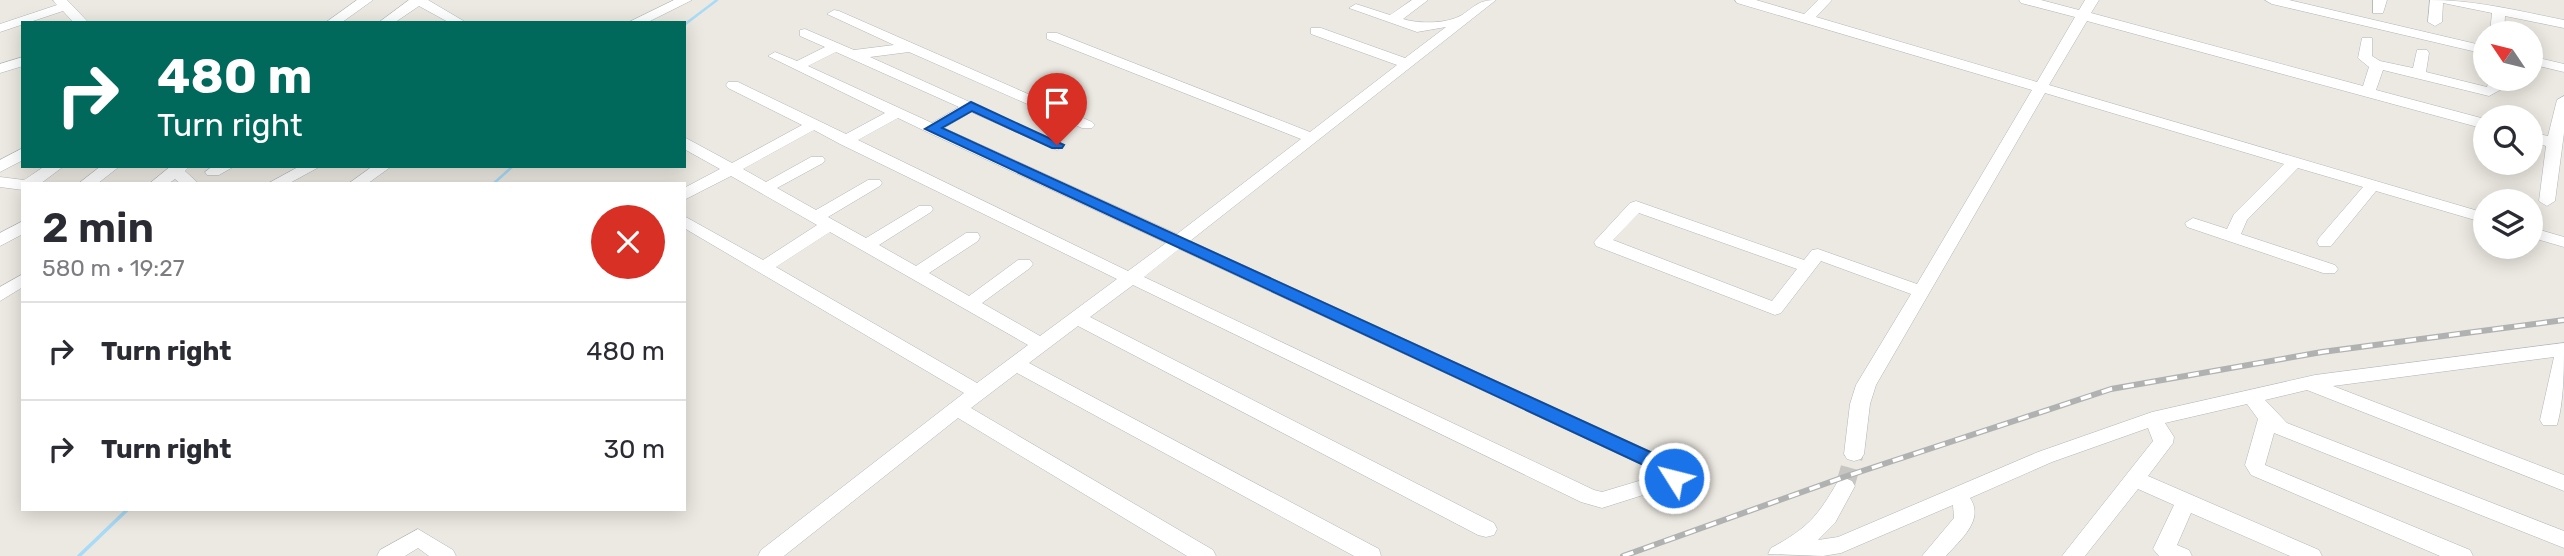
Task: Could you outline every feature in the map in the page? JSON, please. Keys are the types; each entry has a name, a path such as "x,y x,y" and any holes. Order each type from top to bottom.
{"street":[{"path":"335,21 366,0"},
{"path":"388,21 418,0 456,21"},
{"path":"638,21 685,0"},
{"path":"1392,20 1421,0"},
{"path":"769,556 1489,0"},
{"path":"1742,0 2473,214"},
{"path":"1807,19 1825,0"},
{"path":"2026,0 2473,121"},
{"path":"1854,454 1860,404 1866,385 2092,0"},
{"path":"2272,0 2473,47"},
{"path":"2435,22 2437,0"},
{"path":"2448,0 2564,24"},
{"path":"0,28 63,3 80,21"},
{"path":"1356,8 1417,28 1460,20"},
{"path":"2498,21 2499,10"},
{"path":"834,14 1087,125"},
{"path":"1316,31 1408,64"},
{"path":"805,33 1057,145"},
{"path":"1052,36 1312,138"},
{"path":"2367,41 2365,58 2377,66 2473,88"},
{"path":"797,66 836,47"},
{"path":"853,55 914,48"},
{"path":"2419,74 2422,53"},
{"path":"733,85 1129,278 1144,282 1588,496 1602,500 1674,478 1675,471 775,56"},
{"path":"0,69 21,62"},
{"path":"2543,63 2564,68"},
{"path":"2368,93 2377,66"},
{"path":"993,116 1025,96"},
{"path":"2553,197 2564,104"},
{"path":"932,129 971,106"},
{"path":"845,141 895,113"},
{"path":"686,194 814,124"},
{"path":"686,143 1042,345"},
{"path":"0,167 21,154"},
{"path":"766,188 817,160"},
{"path":"2232,236 2240,218 2295,162"},
{"path":"32,182 53,168"},
{"path":"89,182 109,168"},
{"path":"279,182 309,168"},
{"path":"359,182 381,168"},
{"path":"160,182 178,169"},
{"path":"0,182 21,185"},
{"path":"765,266 874,183"},
{"path":"2325,242 2373,185"},
{"path":"1807,267 1636,206 1602,242 1775,309 1818,254 1920,291"},
{"path":"867,245 925,209"},
{"path":"686,221 978,392"},
{"path":"2193,223 2329,269"},
{"path":"0,241 21,227"},
{"path":"916,274 971,236"},
{"path":"2543,236 2564,242"},
{"path":"970,304 1024,264"},
{"path":"0,295 21,280"},
{"path":"1077,318 1486,529"},
{"path":"1777,555 1841,545 2045,457 2152,419 2308,384 2564,349"},
{"path":"2550,420 2564,355"},
{"path":"1016,364 1371,555"},
{"path":"2308,384 2564,483"},
{"path":"2250,395 2268,418 2280,428 2564,540"},
{"path":"957,409 1205,556"},
{"path":"2268,418 2255,465 2258,470 2462,556"},
{"path":"2073,556 2164,441 2152,419"},
{"path":"2134,479 2311,556"},
{"path":"1777,555 1823,525 1845,486"},
{"path":"1933,556 1964,520 1965,506 1956,494"},
{"path":"2181,556 2164,548 2186,502"},
{"path":"388,556 418,537 444,556"}],"waterway":[{"path":"686,23 717,0"},
{"path":"495,182 511,168"},
{"path":"79,556 126,511"}],"tunnel":[{"path":"1845,486 1854,454"}],"railway":[{"path":"1623,556 1844,477 2111,389 2322,352 2564,320"}],"route":[{"path":"1057,145 971,106 932,129 1675,471 1674,478"}]}
